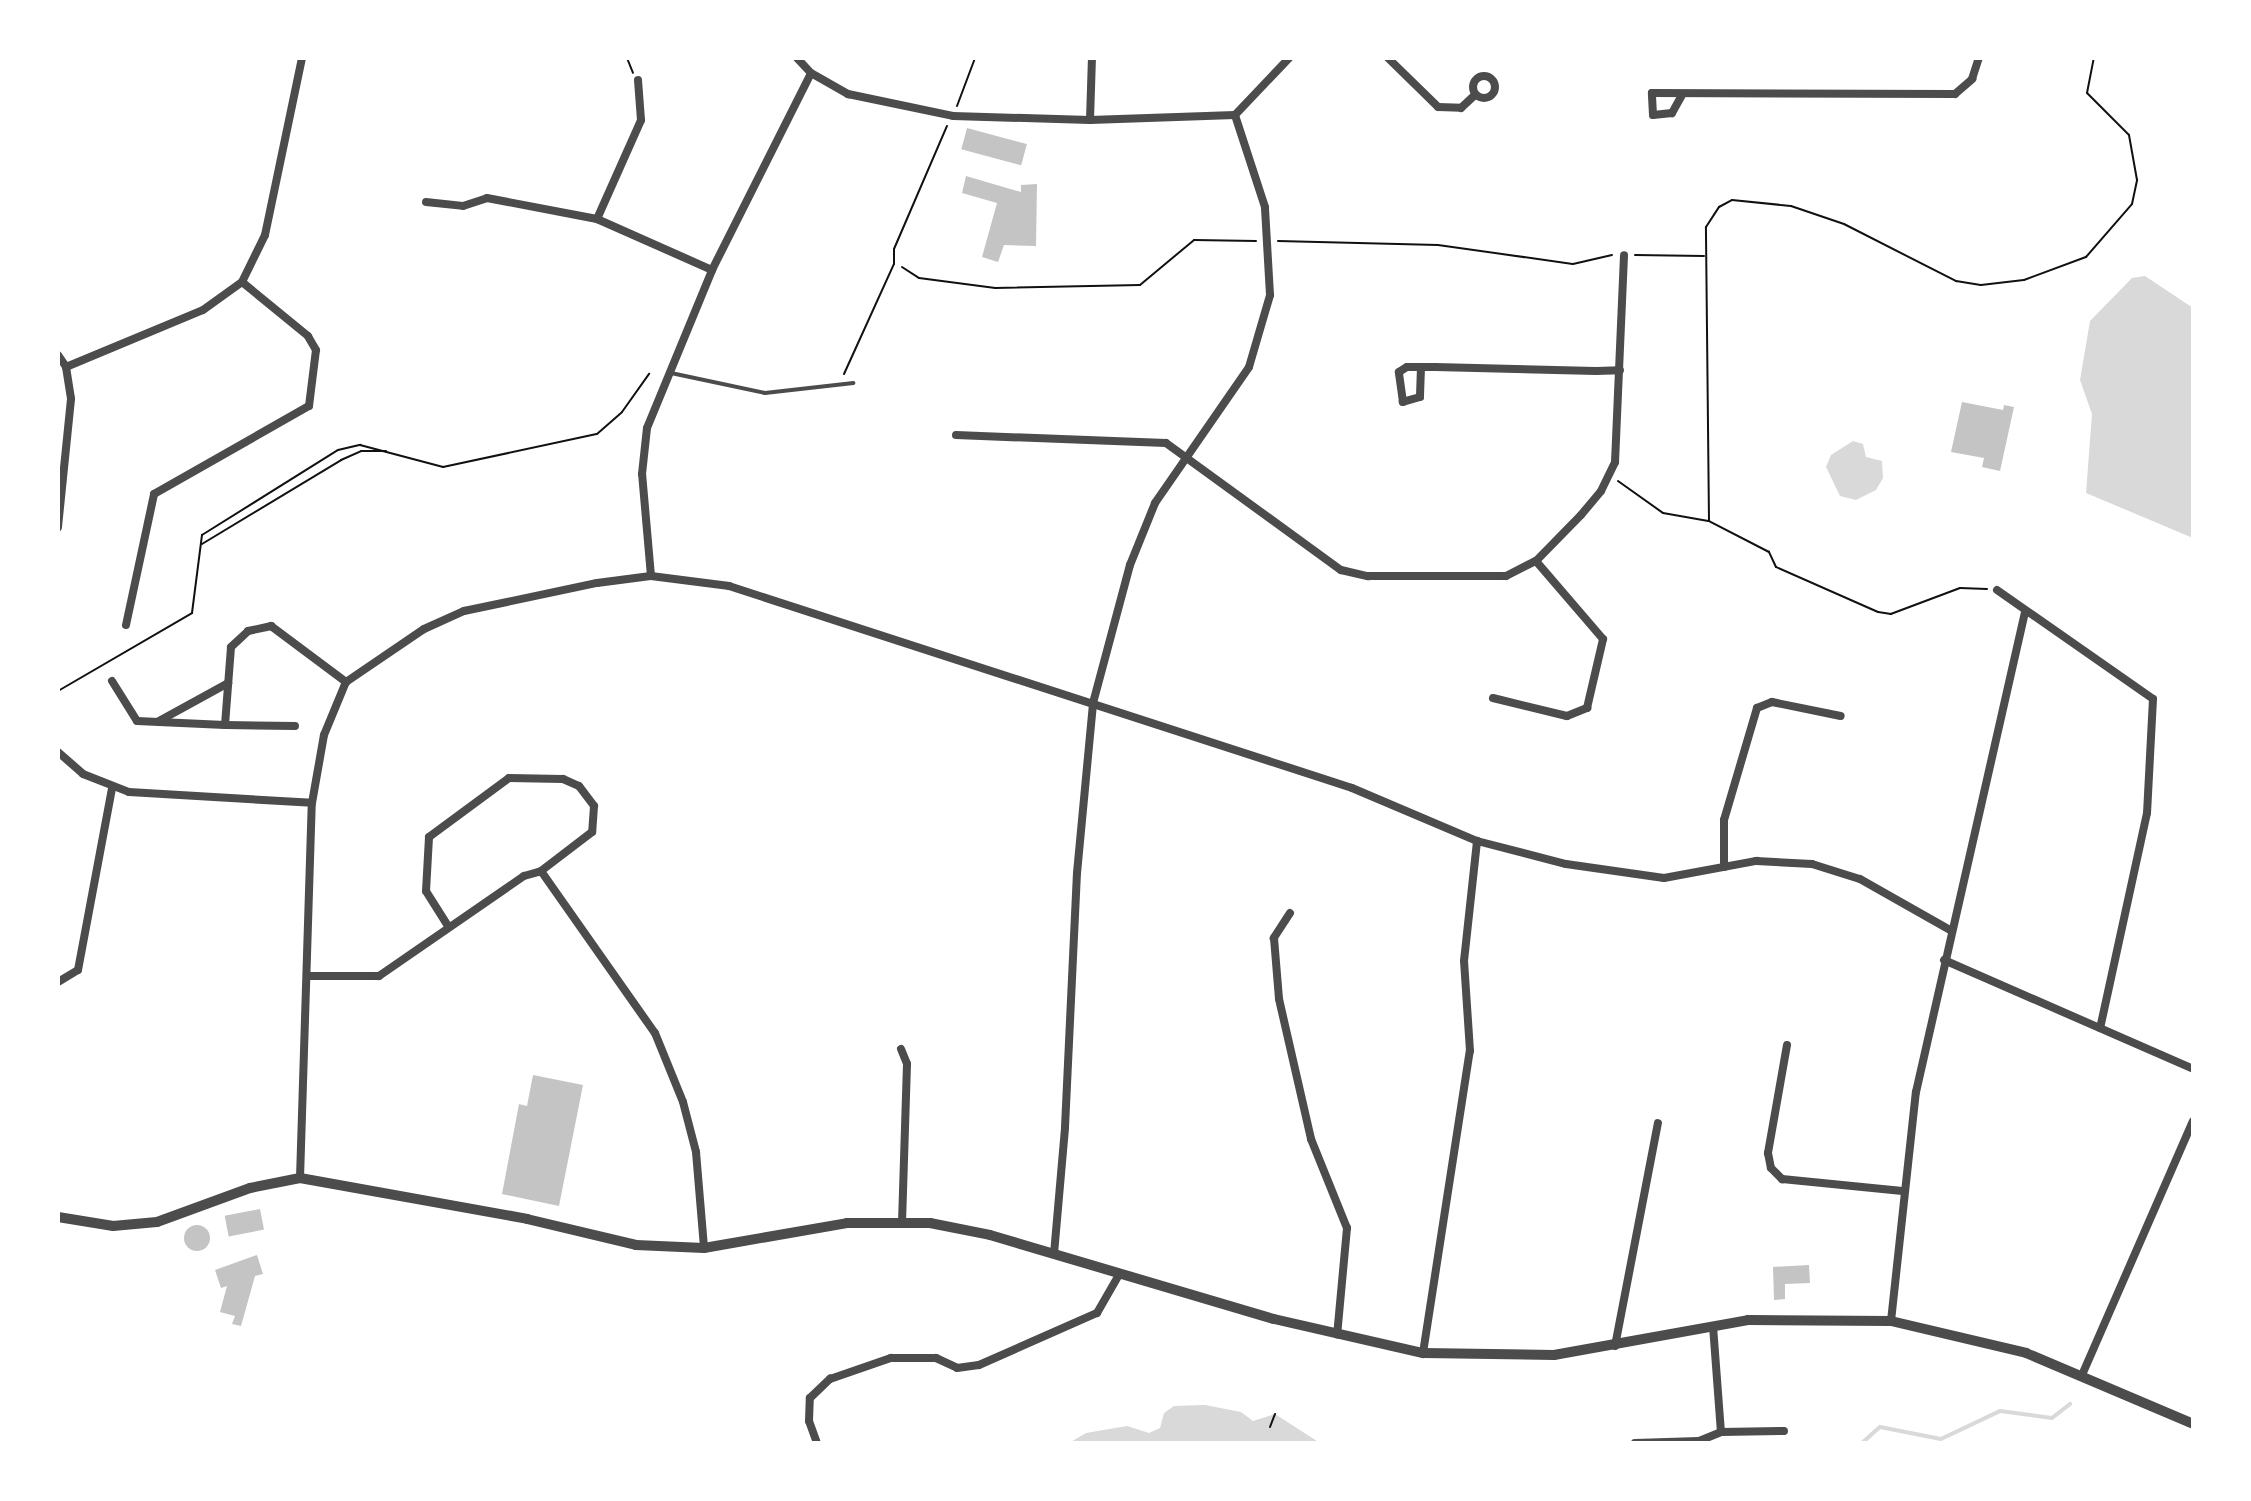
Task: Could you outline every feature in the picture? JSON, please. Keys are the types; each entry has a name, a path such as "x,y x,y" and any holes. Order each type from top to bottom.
{"street":[{"path":"66,367 203,310 242,282 265,235 302,58"},
{"path":"797,58 811,73 848,94 953,116 1090,120 1235,115 1289,58"},
{"path":"1090,120 1092,58"},
{"path":"1388,58 1438,107 1461,108 1475,95"},
{"path":"1682,95 1955,94 1968,86 1979,58"},
{"path":"651,576 642,474 647,428 667,371 712,270 811,73"},
{"path":"597,219 641,120 638,80"},
{"path":"1054,1254 1065,1127 1077,873 1093,703 1130,565 1155,503 1191,457 1249,367 1270,295 1265,207 1235,115"},
{"path":"426,202 463,206 487,198 597,219 712,270"},
{"path":"956,435 1151,440 1191,457 1310,549 1352,573 1492,578 1516,573 1536,561 1609,477 1617,449 1624,255"},
{"path":"126,625 154,494 309,406 316,350 308,336 242,282"},
{"path":"58,355 66,367 70,412 58,527"},
{"path":"1421,367 1420,397 1403,402 1399,372 1421,367 1620,370"},
{"path":"1493,698 1567,716 1587,708 1603,639 1536,561"},
{"path":"300,1178 312,803 324,735 346,682 424,629 464,611 651,576 729,586 1394,802 1477,841 1605,873 1664,878 1724,867 1791,862 1837,870 1950,930"},
{"path":"1997,590 2153,699 2146,825 2100,1028"},
{"path":"1891,1321 1902,1191 1944,960 2025,612"},
{"path":"225,725 231,647 248,631 271,626 346,682"},
{"path":"112,681 137,721 295,726"},
{"path":"156,722 228,683"},
{"path":"1724,867 1724,820 1757,708 1772,702 1841,716"},
{"path":"58,752 83,774 112,788 312,803"},
{"path":"308,976 379,976 524,876 541,871 592,832 592,802 563,779 509,778 429,837 426,891 448,926"},
{"path":"58,982 78,970 112,788"},
{"path":"1423,1353 1470,1051 1464,961 1477,841"},
{"path":"541,871 655,1033 683,1102 696,1152 704,1248"},
{"path":"1290,913 1274,938 1279,999 1311,1139 1347,1228 1337,1335"},
{"path":"1944,960 2193,1069"},
{"path":"1787,1045 1768,1153 1771,1168 1782,1179 1902,1191"},
{"path":"901,1049 907,1064 902,1221"},
{"path":"2082,1375 2193,1121"},
{"path":"1615,1346 1658,1123"},
{"path":"58,1217 113,1226 157,1222 250,1188 300,1178 527,1219 636,1245 704,1248 847,1223 902,1221 967,1230 1337,1335 1423,1353 1539,1356 1615,1346 1713,1326 1808,1317 1891,1321 1982,1340 2082,1375 2193,1424"},
{"path":"817,1443 809,1421 810,1398 830,1379 891,1358 936,1358 957,1368 979,1365 1097,1313 1120,1273"},
{"path":"1713,1326 1721,1432"},
{"path":"1635,1443 1699,1441 1721,1432 1784,1431"}],"lane":[{"path":"667,371 765,393 853,383"}],"path":[{"path":"627,58 638,80"},
{"path":"956,109 975,58"},
{"path":"1709,521 1705,256 1711,216 1732,200 1749,199 1817,214 1968,284 2024,280 2086,257 2132,204 2137,180 2135,148 2129,135 2087,93 2094,58"},
{"path":"838,386 951,121"},
{"path":"902,267 919,278 995,288 1140,285 1194,240 1264,241"},
{"path":"1279,241 1438,245 1541,255 1573,264 1624,255 1705,256"},
{"path":"58,691 192,613 202,535 338,450 360,445 443,467 597,434 622,412 649,374"},
{"path":"201,544 351,456 391,451"},
{"path":"1609,477 1663,513 1709,521 1769,552 1776,567 1878,612 1891,614 1960,588 1997,590"},
{"path":"1270,1427 1275,1414"}],"shaded area":[{"path":"2145,276 2193,308 2193,538 2086,493 2092,414 2080,380 2090,321 2132,278"},
{"path":"1853,441 1863,444 1866,457 1882,461 1883,478 1876,490 1856,500 1840,496 1826,467 1831,455"},
{"path":"1205,1405 1241,1412 1253,1421 1275,1414 1320,1443 1069,1443 1086,1433 1127,1426 1149,1433 1160,1428 1164,1413 1174,1406"}],"building":[{"path":"967,128 1027,144 1021,165 961,149"},
{"path":"966,176 1021,192 1021,185 1037,184 1036,246 1004,245 998,262 982,257 997,203 962,193"},
{"path":"1962,402 2003,410 2004,405 2014,407 2000,471 1982,467 1984,458 1951,452"},
{"path":"533,1075 583,1085 559,1206 502,1194 519,1104 527,1106"},
{"path":"260,1209 264,1230 229,1236 225,1216"},
{"path":"197,1225 206,1229 210,1238 206,1247 197,1251 188,1247 184,1238 188,1229"},
{"path":"257,1255 263,1274 255,1276 241,1326 232,1324 235,1316 220,1312 227,1286 221,1288 215,1270"},
{"path":"1809,1265 1810,1283 1785,1284 1785,1299 1774,1300 1773,1267"}],"waterway":[{"path":"1862,1443 1880,1427 1941,1439 2000,1411 2052,1418 2070,1404"}]}
